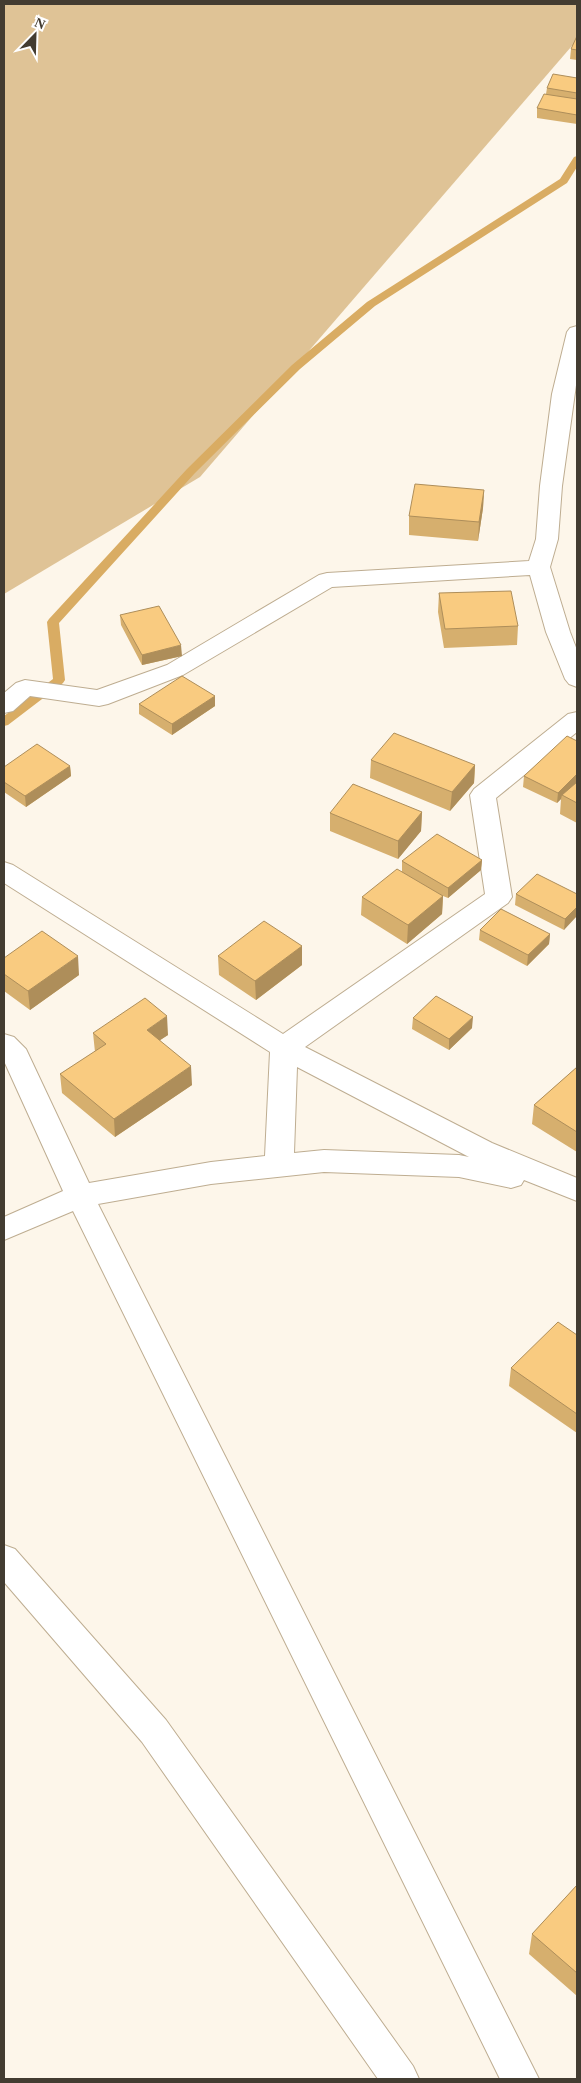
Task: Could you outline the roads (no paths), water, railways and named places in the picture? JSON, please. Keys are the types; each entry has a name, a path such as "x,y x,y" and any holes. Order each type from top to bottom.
{"street":[{"path":"577,332 563,394 551,486 547,539 539,567 558,632 577,679"},
{"path":"4,705 25,688 98,698 175,670 327,580 539,567"},
{"path":"284,1048 499,897 483,795 577,720"},
{"path":"4,871 284,1048 482,1152 577,1191"},
{"path":"4,1044 16,1056 80,1196 520,2079"},
{"path":"279,1165 284,1048"},
{"path":"4,1229 80,1196 211,1173 324,1161 459,1166 577,1191"},
{"path":"4,1559 154,1731 400,2079"}],"waterway":[{"path":"4,722 59,680 53,622 191,471 296,367 371,304 564,181 577,159"}]}
